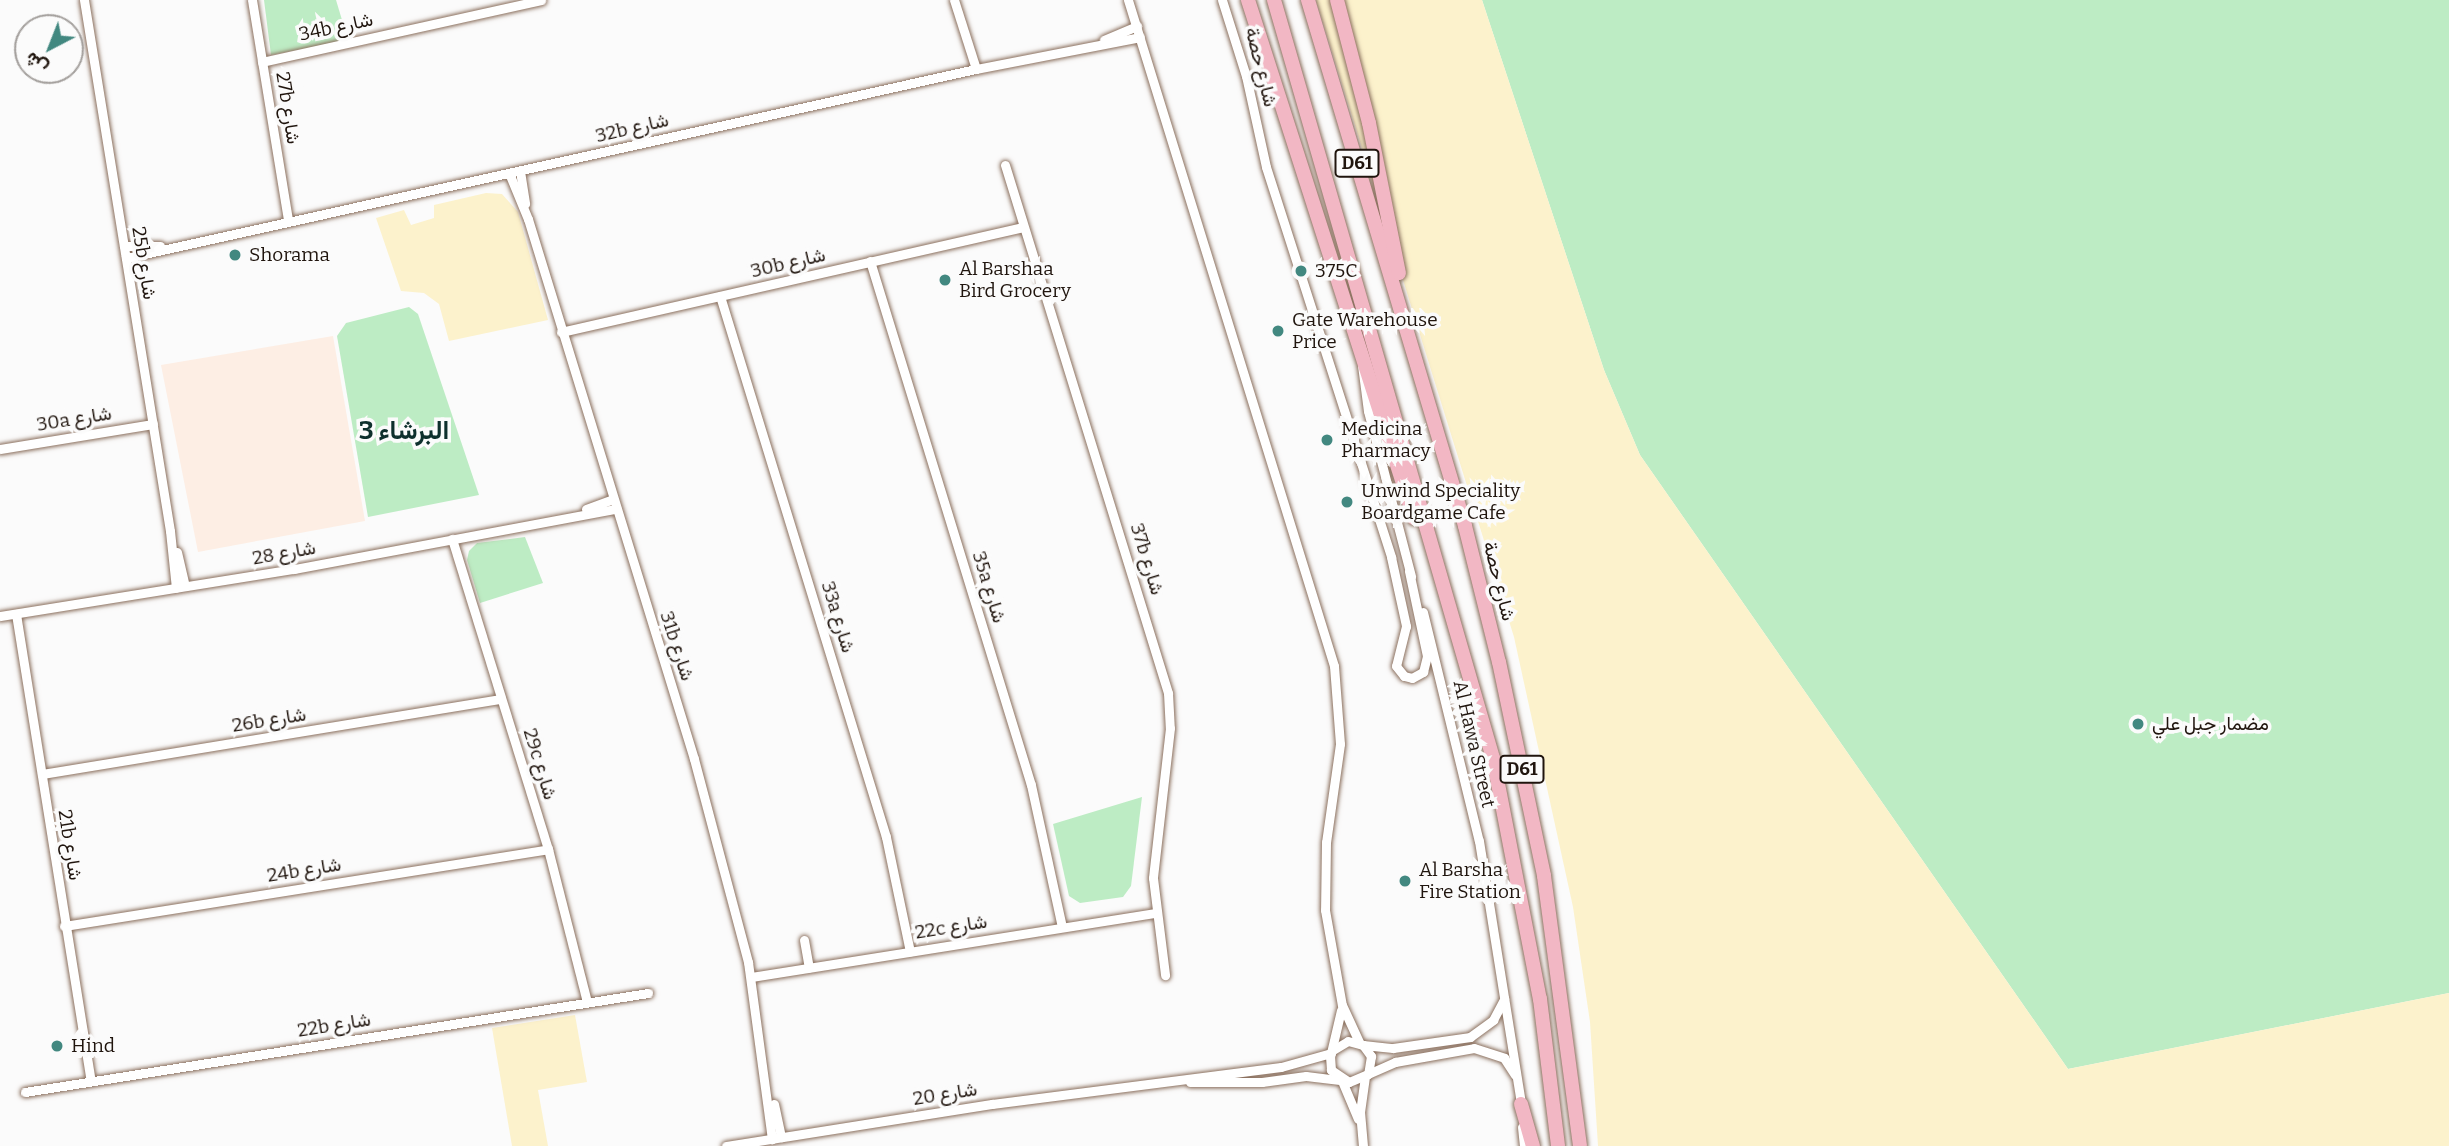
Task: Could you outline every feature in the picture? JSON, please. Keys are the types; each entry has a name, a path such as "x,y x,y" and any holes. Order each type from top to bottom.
{"main road":[{"path":"1240,0 1262,46"},
{"name":"D61","path":"1248,0 1262,46"},
{"name":"شارع حصة","path":"1274,0 1454,624 1505,816 1540,999 1558,1146"},
{"name":"شارع حصة","path":"1308,0 1407,327 1484,598 1528,796 1562,991 1580,1146"},
{"path":"1337,0 1369,123 1407,327"},
{"name":"شارع حصة","path":"1262,46 1432,573 1454,624"},
{"path":"1521,1097 1533,1146"}],"street":[{"name":"25b شارع","path":"84,0 180,587"},
{"name":"27b شارع","path":"252,0 288,221"},
{"name":"34b شارع","path":"262,62 541,0"},
{"path":"954,0 976,69"},
{"path":"1128,0 1315,596 1335,673 1340,744 1324,883 1342,1004 1372,1061 1366,1075 1360,1124 1363,1146"},
{"name":"شارع حصة","path":"1222,0 1246,76 1266,167 1333,385 1384,534 1406,626 1396,666 1401,674 1412,678 1423,672 1427,656 1409,571"},
{"name":"32b شارع","path":"1099,42 1137,26"},
{"name":"32b شارع","path":"126,258 1099,42 1140,37"},
{"name":"37b شارع","path":"1006,165 1168,692 1170,728 1154,860 1156,913 1165,975"},
{"name":"31b شارع","path":"520,171 528,219"},
{"name":"31b شارع","path":"509,173 528,219 694,759 751,977 777,1138"},
{"name":"30b شارع","path":"561,332 1023,227"},
{"name":"32b شارع","path":"124,246 172,247"},
{"name":"35a شارع","path":"870,261 1031,785 1062,927"},
{"name":"33a شارع","path":"720,296 886,837 910,951"},
{"name":"Al Hawa Street","path":"1363,355 1364,394 1409,571 1440,679 1479,841 1521,1097 1524,1146"},
{"name":"30a شارع","path":"0,449 153,424"},
{"name":"شارع 28","path":"0,617 452,539 614,504"},
{"name":"29c شارع","path":"452,539 548,849 587,1002"},
{"name":"21b شارع","path":"16,614 91,1081"},
{"name":"26b شارع","path":"41,774 502,699"},
{"name":"24b شارع","path":"64,926 548,849"},
{"name":"22c شارع","path":"751,977 1156,913"},
{"path":"804,940 809,968"},
{"name":"22b شارع","path":"25,1092 648,993"},
{"path":"1332,1051 1348,1041 1393,1048 1470,1037 1493,1020 1504,997"},
{"path":"1342,1004 1330,1066 1341,1080 1360,1124"},
{"path":"1341,1080 1353,1082 1395,1062 1474,1048 1504,1058 1521,1097"},
{"name":"شارع 20","path":"726,1146 1295,1064 1332,1051"},
{"name":"شارع 20","path":"1171,1082 1250,1083 1306,1076 1341,1080"}],"shaded area":[{"path":"333,336 365,521 198,552 161,365"}],"green space":[{"path":"264,0 336,0 348,40 271,55"},
{"name":"مضمار جبل علي","path":"1482,0 2449,0 2449,993 2068,1069 1640,455 1604,370"},
{"path":"409,307 418,314 479,495 368,517 337,336 346,323"},
{"path":"525,537 543,583 480,603 467,560 469,551 477,543"},
{"path":"1142,797 1131,886 1123,897 1080,903 1069,896 1053,824"}],"sand":[{"path":"1316,0 1482,0 1604,370 1640,455 2068,1069 2449,993 2449,1146 1598,1146 1590,1022 1573,907 1514,637"},
{"path":"486,193 502,194 518,212 548,320 449,341 439,304 424,293 401,291 376,218 404,210 411,225 434,218 434,205"},
{"path":"575,1015 587,1082 538,1090 548,1146 512,1146 492,1028"}],"place":[{"name":"Shorama","path":"235,255"},
{"name":"375C","path":"1301,271"},
{"name":"Al Barshaa Bird Grocery","path":"945,280"},
{"name":"Gate Warehouse Price","path":"1278,331"},
{"name":"Medicina Pharmacy","path":"1327,440"},
{"name":"Unwind Speciality Boardgame Cafe","path":"1347,502"},
{"name":"مضمار جبل علي","path":"2138,724"},
{"name":"Al Barsha Fire Station","path":"1405,881"},
{"name":"Hind","path":"57,1046"}],"district":[{"name":"البرشاء 3","path":"404,431"}]}
